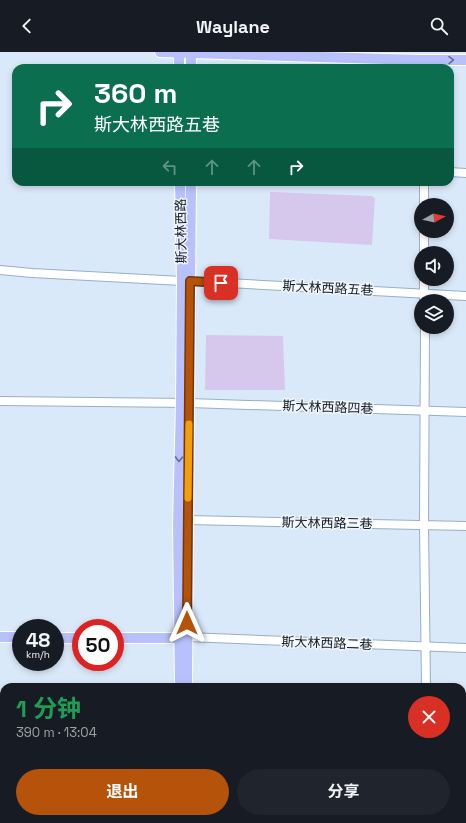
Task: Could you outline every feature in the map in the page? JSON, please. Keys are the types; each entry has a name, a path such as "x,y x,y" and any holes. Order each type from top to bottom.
{"main road":[{"path":"160,52 466,60"},
{"path":"179,52 179,64"},
{"path":"191,53 191,64"},
{"name":"斯大林西路","path":"180,186 186,281"},
{"name":"斯大林西路","path":"180,683 188,520 185,404 186,281 191,186"},
{"name":"斯大林西路","path":"185,404 178,524 183,638 187,683"},
{"path":"0,637 12,637"},
{"path":"124,638 183,638"}],"street":[{"path":"454,172 466,173"},
{"path":"424,186 424,198"},
{"name":"斯大林西路五巷","path":"0,270 414,296"},
{"name":"斯大林西路五巷","path":"454,296 466,296"},
{"path":"424,334 426,683"},
{"name":"斯大林西路四巷","path":"0,401 185,404 466,412"},
{"name":"斯大林西路三巷","path":"188,520 466,526"},
{"name":"斯大林西路二巷","path":"183,638 466,648"}],"shaded area":[{"path":"270,192 372,196 375,199 372,245 269,239"},
{"path":"206,335 283,336 285,390 205,390"}],"slow traffic":[{"path":"188,498 189,424"}],"route":[{"path":"187,623 190,281 221,283"}]}
